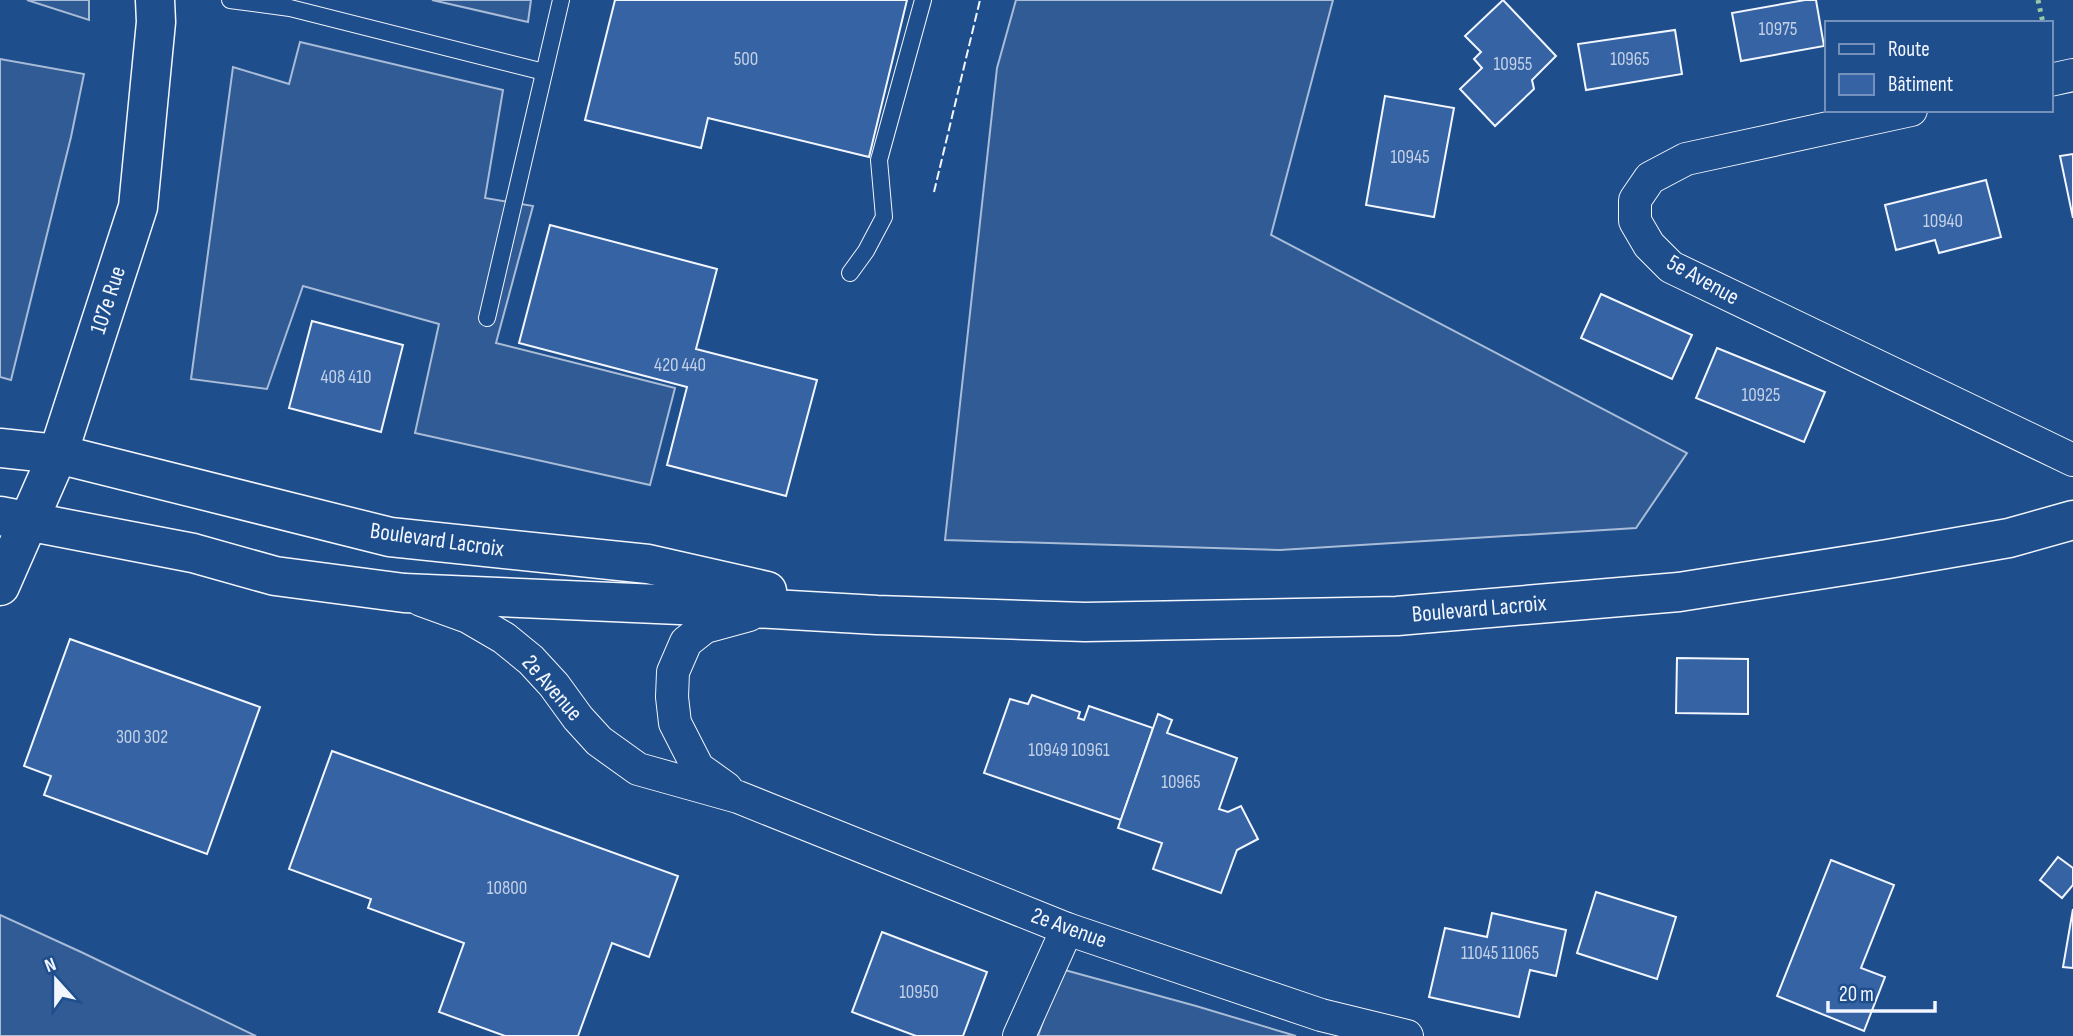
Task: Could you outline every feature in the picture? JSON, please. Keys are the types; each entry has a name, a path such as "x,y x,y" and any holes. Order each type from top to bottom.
{"main road":[{"name":"107e Rue","path":"0,586 14,519 58,454 138,207 156,22 155,0"},
{"name":"Boulevard Lacroix","path":"0,448 58,454 390,537 648,564 877,615"},
{"name":"Boulevard Lacroix","path":"14,519 193,553 275,576 404,593 1085,622 1397,616 1679,592 2009,538 2073,520"}],"street":[{"path":"2052,80 2073,75"},
{"name":"5e Avenue","path":"1902,112 1686,159 1650,178 1634,200 1635,221 1649,245 1671,267 2073,460"},
{"name":"2e Avenue","path":"404,593 468,617 504,638 531,660 599,741 638,769 738,797 1067,929 1321,1015 1408,1036"},
{"name":"2e Avenue","path":"738,797 698,768 687,747 676,723 672,697 673,672 686,642 705,627 773,609"},
{"path":"1019,1036 1067,929"}],"lane":[{"path":"230,0 290,4 544,72"},
{"path":"487,318 561,0"},
{"path":"850,273 866,251 884,217 879,160 923,0"}],"shaded area":[{"path":"27,0 89,0 89,20"},
{"path":"432,0 531,0 528,22"},
{"path":"1016,0 1333,0 1271,235 1687,453 1636,528 1280,550 945,540 997,68"},
{"path":"300,42 503,90 485,198 533,206 496,343 675,388 650,485 415,433 439,324 303,286 267,389 191,379 233,67 289,84"},
{"path":"0,59 84,74 11,380 0,377"},
{"path":"0,915 81,952 256,1036 0,1036"},
{"path":"1061,969 1196,1006 1296,1036 1038,1036"}],"building":[{"path":"615,0 907,0 869,157 708,118 701,148 585,120"},
{"path":"1503,0 1556,56 1532,80 1534,89 1495,126 1460,89 1482,68 1474,59 1481,52 1465,36"},
{"path":"1816,0 1824,46 1741,61 1732,13"},
{"path":"1675,30 1682,74 1586,90 1578,44"},
{"path":"1385,96 1454,108 1434,217 1366,205"},
{"path":"2073,154 2073,218 2060,156"},
{"path":"1986,180 2001,237 1939,253 1935,240 1896,250 1885,205"},
{"path":"550,225 717,269 696,349 817,380 786,496 667,465 687,387 519,343"},
{"path":"1601,294 1692,335 1672,379 1581,338"},
{"path":"312,321 403,345 381,432 289,408"},
{"path":"1717,348 1825,392 1804,442 1696,398"},
{"path":"70,639 260,707 207,854 44,795 51,776 24,766"},
{"path":"1677,658 1748,659 1748,714 1676,713"},
{"path":"1032,695 1080,712 1078,718 1084,720 1089,706 1153,728 1121,820 984,773 1010,699 1028,704"},
{"path":"1158,714 1172,720 1167,733 1237,758 1219,809 1228,812 1241,806 1258,839 1237,850 1221,893 1153,869 1162,843 1118,828"},
{"path":"332,751 678,876 649,957 612,943 578,1036 505,1036 439,1012 464,943 368,908 371,899 289,869"},
{"path":"2058,857 2073,868 2073,885 2062,898 2040,880"},
{"path":"1831,860 1894,885 1861,968 1885,977 1864,1031 1777,996"},
{"path":"1596,892 1676,917 1657,979 1577,953"},
{"path":"2073,909 2073,968 2063,967"},
{"path":"1492,913 1566,930 1556,976 1530,970 1519,1017 1429,997 1445,928 1487,937"},
{"path":"882,932 987,972 963,1036 916,1036 852,1012"}],"hedge":[{"path":"2038,0 2043,21"}],"fence":[{"path":"934,192 980,0"}]}
